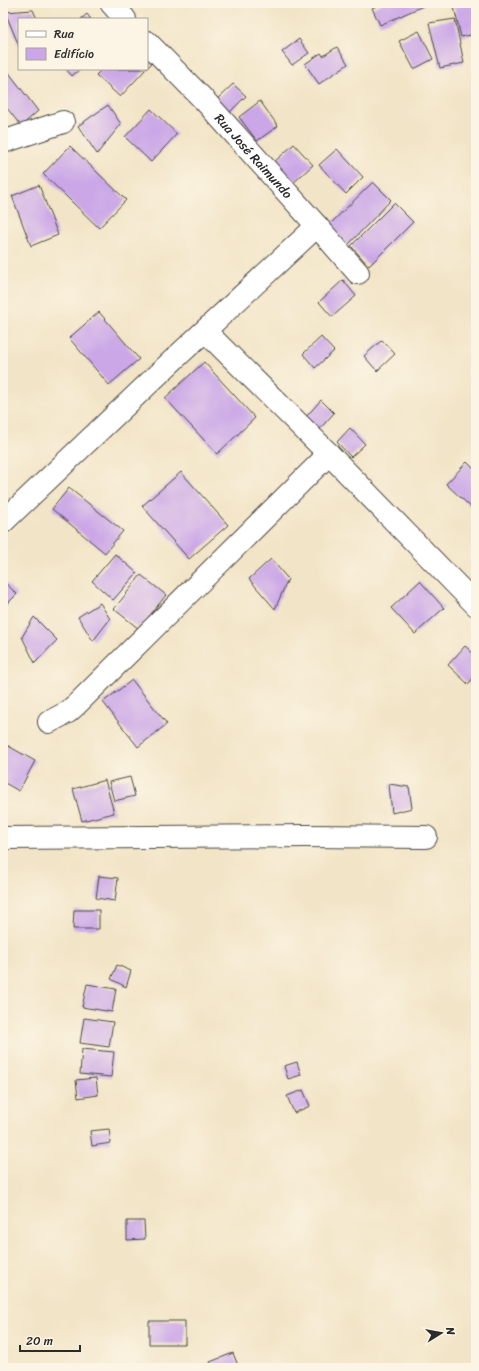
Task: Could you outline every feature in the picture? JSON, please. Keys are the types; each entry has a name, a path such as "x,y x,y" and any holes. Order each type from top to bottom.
{"street":[{"path":"111,3 124,18"},
{"name":"Rua José Raimundo","path":"148,43 205,101 318,226 358,273"},
{"path":"3,142 63,122"},
{"path":"3,522 318,226"},
{"path":"205,331 329,454 476,605"},
{"path":"50,722 68,712 77,704 329,454"},
{"path":"3,838 306,836 426,837"}],"building":[{"path":"383,3 422,3 423,6 380,25 372,8"},
{"path":"475,3 476,5 476,34 461,37 454,7"},
{"path":"33,10 37,18 18,18 18,44 5,12"},
{"path":"87,14 90,18 82,18"},
{"path":"455,19 464,63 440,68 429,23"},
{"path":"419,31 433,59 414,69 399,41"},
{"path":"299,39 309,53 292,65 282,52"},
{"path":"337,47 348,64 319,84 305,64 321,53 323,56"},
{"path":"148,56 154,61 148,67"},
{"path":"3,65 38,111 21,126 3,103"},
{"path":"67,70 79,70 72,76"},
{"path":"101,70 145,70 120,97 96,75"},
{"path":"233,84 246,96 225,117 212,104"},
{"path":"260,101 278,126 257,141 239,117"},
{"path":"108,105 121,124 97,154 78,126"},
{"path":"151,109 177,134 151,162 125,137"},
{"path":"294,144 313,165 292,184 273,163"},
{"path":"70,146 126,200 99,228 43,174"},
{"path":"337,149 363,177 346,194 319,165"},
{"path":"373,182 391,200 348,245 329,225"},
{"path":"39,185 58,235 31,246 12,196"},
{"path":"394,203 413,222 369,266 351,246"},
{"path":"343,280 356,296 332,317 319,302"},
{"path":"99,312 139,359 109,385 69,338"},
{"path":"321,337 334,351 315,368 303,354"},
{"path":"382,340 395,354 377,371 364,356"},
{"path":"204,362 255,418 217,454 165,398"},
{"path":"321,400 334,413 317,432 304,419"},
{"path":"350,428 365,444 351,457 337,442"},
{"path":"467,462 476,471 476,503 472,508 446,484"},
{"path":"181,472 228,525 189,559 142,506"},
{"path":"69,488 123,531 105,553 52,509"},
{"path":"115,554 137,573 113,600 92,581"},
{"path":"271,559 288,579 275,609 249,579"},
{"path":"141,575 166,595 139,629 114,609"},
{"path":"3,581 17,594 3,608"},
{"path":"420,581 444,608 415,634 391,608"},
{"path":"100,603 110,619 93,641 78,617"},
{"path":"34,617 57,640 35,663 22,637"},
{"path":"465,646 476,656 476,675 468,684 448,665"},
{"path":"132,680 167,724 138,747 103,702"},
{"path":"3,743 35,761 19,791 3,782"},
{"path":"130,777 135,796 114,801 109,782"},
{"path":"105,780 114,813 82,821 73,789"},
{"path":"389,784 409,787 412,808 392,813"},
{"path":"99,876 118,878 115,901 96,898"},
{"path":"74,910 99,910 99,929 73,929"},
{"path":"117,965 131,971 126,987 111,979"},
{"path":"87,984 116,989 112,1012 82,1007"},
{"path":"84,1018 113,1022 109,1047 80,1043"},
{"path":"82,1049 114,1052 111,1077 80,1074"},
{"path":"297,1062 301,1075 288,1079 284,1066"},
{"path":"96,1078 98,1095 78,1098 76,1080"},
{"path":"303,1090 310,1106 294,1113 287,1096"},
{"path":"109,1129 111,1143 92,1146 90,1131"},
{"path":"127,1221 144,1221 145,1239 127,1240"},
{"path":"149,1321 185,1321 185,1344 149,1344"},
{"path":"233,1353 239,1368 212,1368 210,1362"}]}
